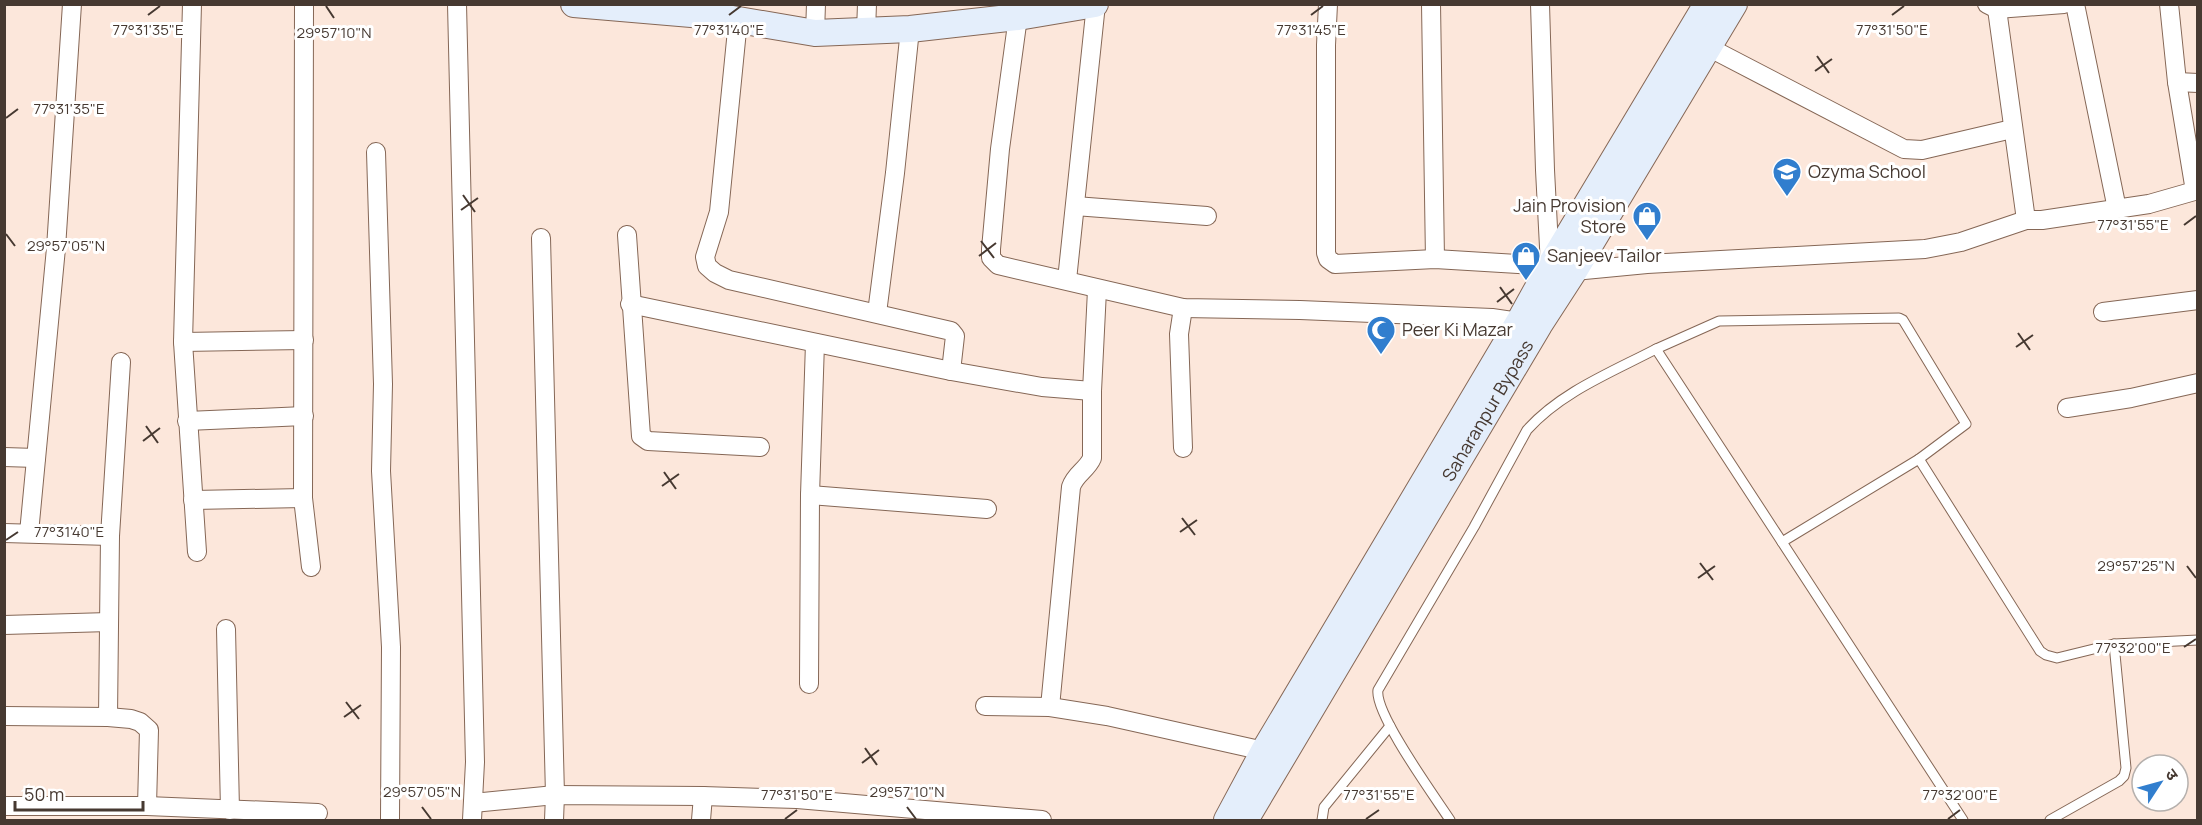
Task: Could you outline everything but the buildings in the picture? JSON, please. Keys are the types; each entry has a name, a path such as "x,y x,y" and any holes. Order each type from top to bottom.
{"main road":[{"path":"581,5 722,13 815,33 910,29 1018,17 1096,4"},
{"path":"1227,820 1264,751 1519,322 1562,269 1707,4"},
{"name":"Saharanpur Bypass","path":"1245,820 1539,325 1562,269 1734,4"}],"street":[{"path":"28,533 56,248 72,4"},
{"path":"192,4 183,342 197,552"},
{"path":"304,4 303,498 311,567"},
{"path":"457,4 475,762 472,812 555,795 703,796 797,799 1041,820"},
{"path":"815,33 816,4"},
{"path":"867,4 867,31"},
{"path":"1067,280 1096,4"},
{"path":"1328,4 1326,114 1326,253 1328,259 1335,264 1435,259 1562,269 1925,249 1961,242 2026,220 2042,220 2149,204 2196,190 2176,82 2169,4"},
{"path":"1431,4 1435,259"},
{"path":"1540,4 1545,170 1562,269"},
{"path":"2026,220 1992,7 2064,4"},
{"path":"2075,4 2116,209"},
{"path":"722,13 719,212 705,257 707,266 729,280 953,332 955,336 951,371"},
{"path":"1018,17 999,149 992,258 998,265 1067,280 1097,290 1183,308 1300,310 1492,318 1519,322"},
{"path":"877,313 910,29"},
{"path":"1708,47 1904,149 1922,150 2012,129"},
{"path":"2176,82 2198,82"},
{"path":"376,152 383,384 381,471 392,646 390,820"},
{"path":"1075,206 1207,216"},
{"path":"627,235 641,436 648,441 760,447"},
{"path":"541,238 554,820"},
{"path":"1050,707 1071,487 1076,476 1092,458 1092,391 1097,290"},
{"path":"2103,312 2198,300"},
{"path":"630,303 951,371 1042,387 1092,391"},
{"path":"1183,308 1179,334 1183,448"},
{"path":"183,342 304,340"},
{"path":"809,684 810,495 815,343"},
{"path":"108,717 110,536 121,362"},
{"path":"2067,408 2131,398 2198,383"},
{"path":"187,421 304,416"},
{"path":"4,457 36,458"},
{"path":"810,495 987,509"},
{"path":"194,500 303,498"},
{"path":"4,533 110,536"},
{"path":"4,625 109,622"},
{"path":"226,629 230,810"},
{"path":"985,706 1050,707 1107,716 1264,751"},
{"path":"4,717 108,717 140,722 149,730 147,806"},
{"path":"701,820 703,796"},
{"path":"4,806 79,813 147,806 318,813"}],"lane":[{"path":"1450,820 1390,726 1377,697 1378,690 1474,527 1527,429 1570,394 1719,321 1899,318 1904,320 1966,424 1919,459 1782,542"},
{"path":"1656,350 1963,820"},
{"path":"1919,459 2040,651 2056,658 2114,644 2198,640"},
{"path":"2050,820 2124,776 2126,768 2114,644"},
{"path":"1322,820 1324,807 1390,726"}],"place":[{"name":"Ozyma School","path":"1787,198"},
{"name":"Jain Provision Store","path":"1647,242"},
{"name":"Sanjeev Tailor","path":"1526,282"},
{"name":"Peer Ki Mazar","path":"1381,356"}]}
